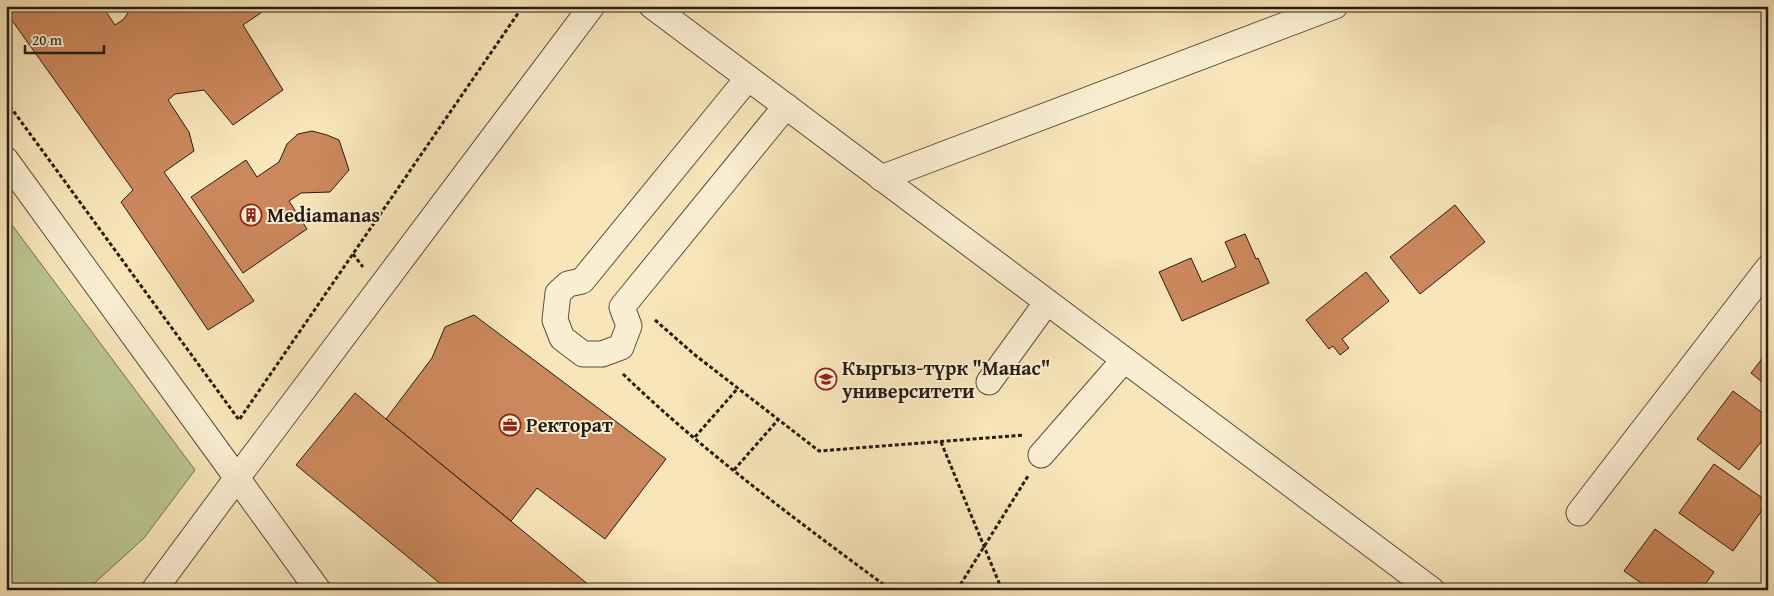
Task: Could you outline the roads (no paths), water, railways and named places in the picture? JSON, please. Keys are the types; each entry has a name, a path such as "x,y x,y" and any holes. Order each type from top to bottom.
{"street":[{"path":"154,590 592,6"},
{"path":"652,6 1432,590"},
{"path":"881,178 1335,6"},
{"path":"748,78 582,282 568,284 558,293 555,320 562,338 582,354 602,354 620,347 629,326 622,306 786,106"},
{"path":"6,160 318,590"},
{"path":"1579,513 1768,268"},
{"path":"989,382 1047,302"},
{"path":"1041,455 1124,360"}],"place":[{"name":"Mediamanas","path":"251,215"},
{"name":"Кыргыз-түрк \"Манас\" университети","path":"826,379"},
{"name":"Ректорат","path":"510,425"}]}
